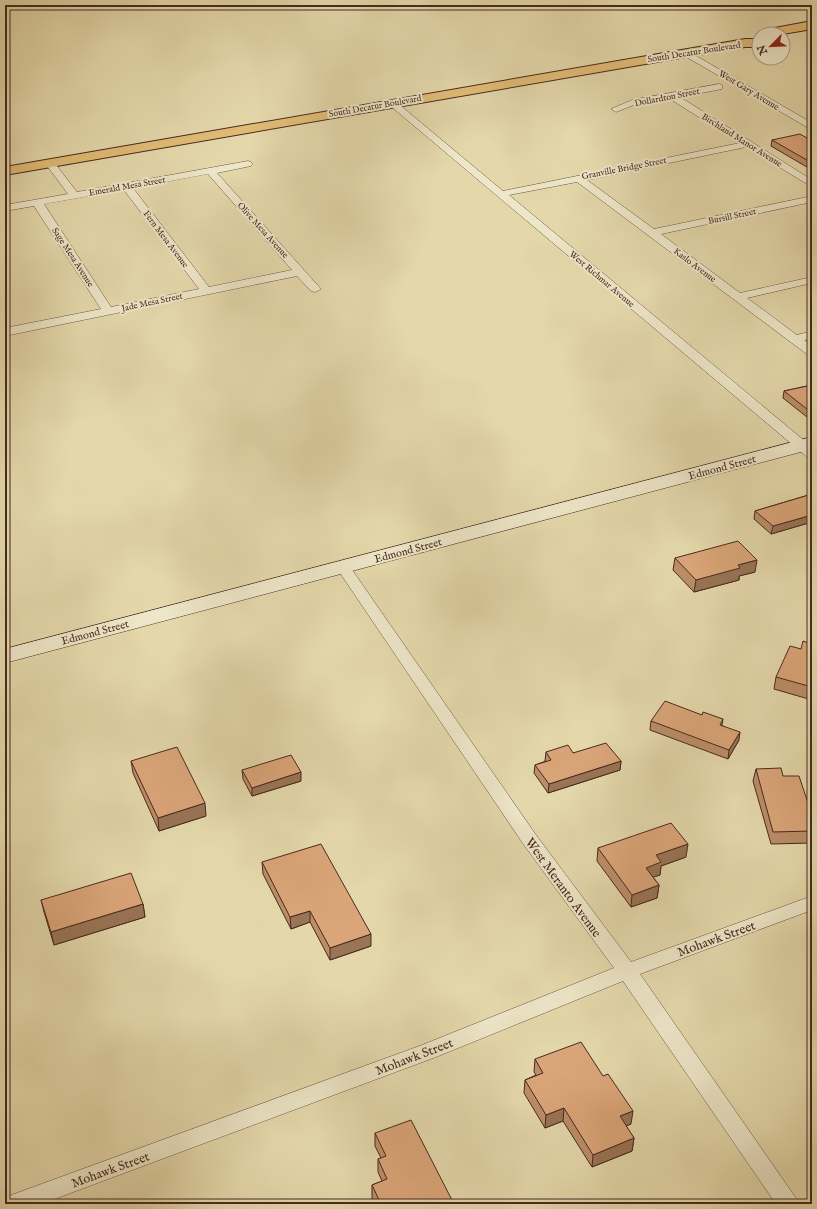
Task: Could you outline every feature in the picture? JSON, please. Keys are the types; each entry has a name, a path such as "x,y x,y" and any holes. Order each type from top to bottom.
{"main road":[{"path":"791,29 812,25"},
{"path":"791,39 812,35"},
{"name":"South Decatur Boulevard","path":"745,43 751,40"},
{"name":"South Decatur Boulevard","path":"5,171 392,103 751,43"}],"street":[{"name":"West Gary Avenue","path":"686,53 812,127"},
{"name":"Dollardton Street","path":"616,109 632,103 719,87"},
{"name":"Birchland Manor Avenue","path":"672,96 812,184"},
{"name":"West Richmar Avenue","path":"392,103 809,448"},
{"name":"Granville Bridge Street","path":"501,194 747,144"},
{"path":"50,163 74,196"},
{"name":"Emerald Mesa Street","path":"5,208 248,164"},
{"name":"Olive Mesa Avenue","path":"210,171 315,289"},
{"name":"Kaslo Avenue","path":"578,178 812,352"},
{"name":"Fern Mesa Avenue","path":"126,186 206,291"},
{"name":"Bursill Street","path":"652,233 812,199"},
{"name":"Sage Mesa Avenue","path":"37,202 108,311"},
{"name":"Jade Mesa Street","path":"5,332 300,272"},
{"path":"738,298 812,280"},
{"path":"795,339 812,335"},
{"name":"Edmond Street","path":"5,656 343,567 809,448"},
{"name":"West Meranto Avenue","path":"343,567 530,840 627,971 789,1204"},
{"name":"Mohawk Street","path":"14,1204 429,1051 627,971 812,903"}],"building":[{"path":"800,134 812,141 812,163 772,140"},
{"path":"812,385 812,413 784,391"},
{"path":"812,494 812,515 773,526 755,511"},
{"path":"738,541 757,560 738,565 740,568 696,580 675,558"},
{"path":"803,641 812,644 812,687 776,677 790,646 801,649"},
{"path":"665,701 702,715 703,712 723,719 720,725 740,732 729,750 651,721"},
{"path":"606,743 621,761 549,784 535,765 551,760 546,752 568,745 573,753"},
{"path":"177,747 205,803 158,818 131,761"},
{"path":"291,755 301,772 252,788 242,770"},
{"path":"781,768 783,776 799,776 812,815 812,831 773,832 756,769"},
{"path":"671,823 688,844 656,855 661,862 646,868 659,885 632,895 598,848"},
{"path":"321,844 371,934 330,948 310,911 290,917 262,862"},
{"path":"131,873 143,904 51,932 41,900"},
{"path":"581,1042 603,1076 608,1074 633,1111 620,1116 634,1138 593,1155 564,1108 546,1115 525,1080 543,1073 535,1059"},
{"path":"411,1120 454,1204 381,1204 372,1185 387,1179 378,1159 386,1156 375,1133"}]}
